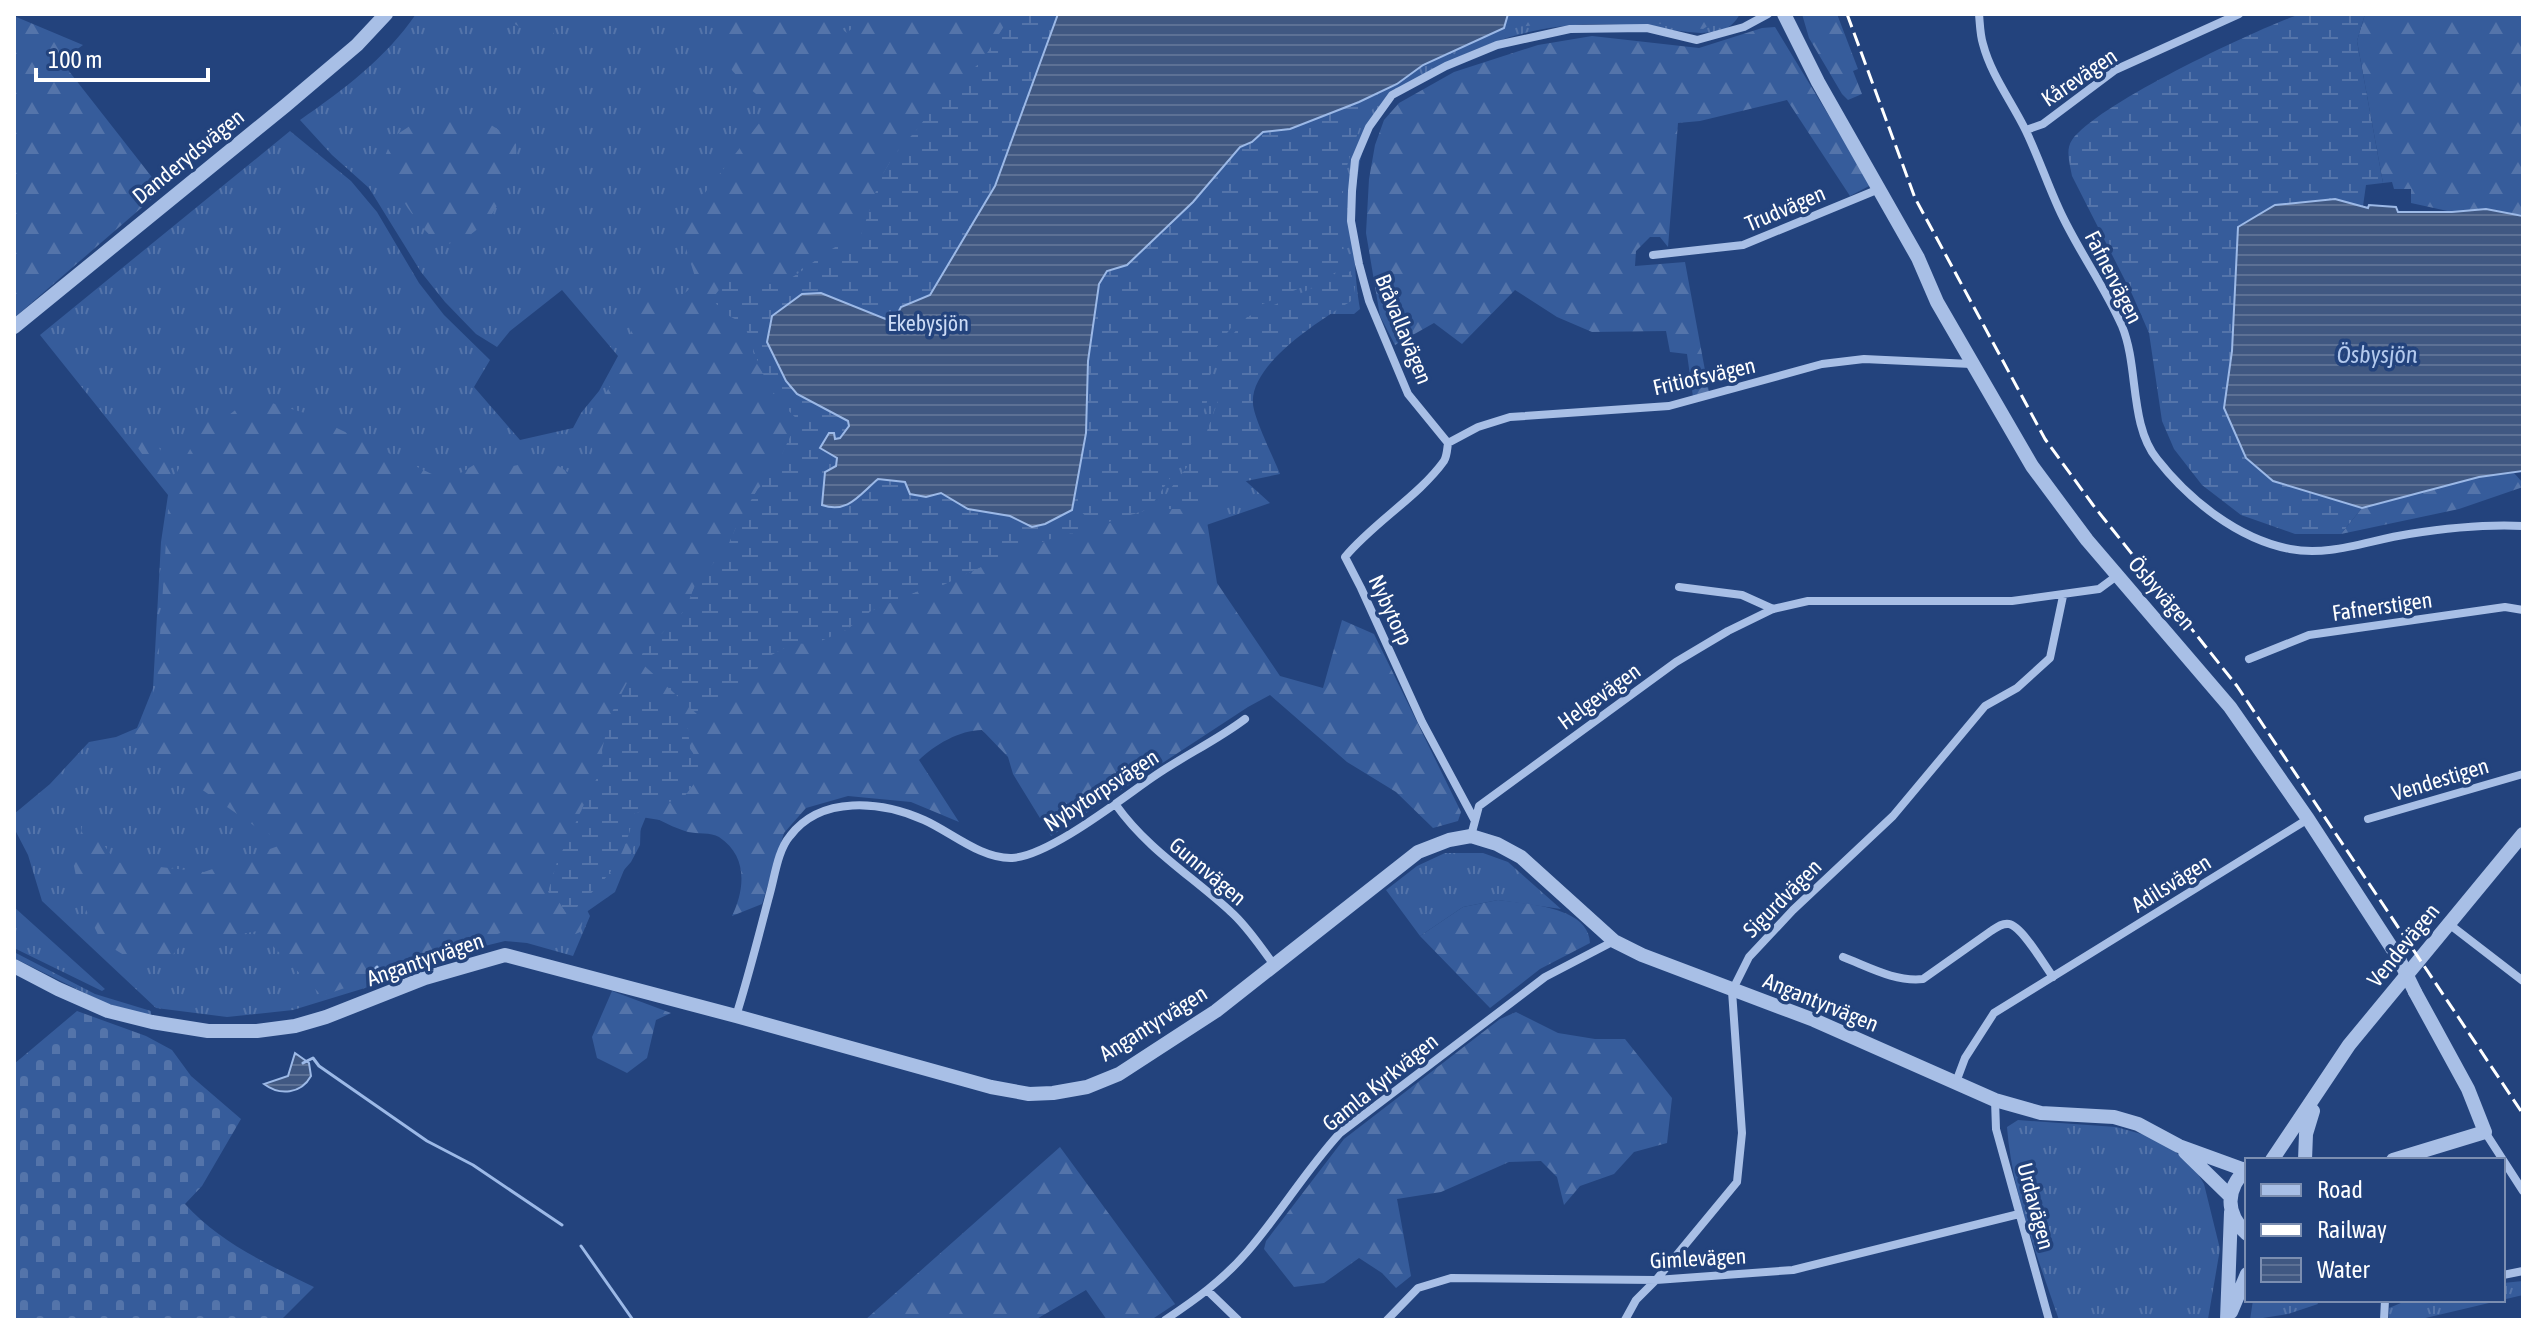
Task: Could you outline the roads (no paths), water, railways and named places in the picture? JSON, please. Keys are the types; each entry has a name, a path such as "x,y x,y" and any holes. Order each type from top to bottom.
{"street":[{"name":"Danderydsvägen","path":"14,327 285,106 357,45 386,14"},
{"name":"Bråvallavägen","path":"1448,443 1408,394 1369,301 1351,221 1355,160 1369,127 1392,95 1446,66 1497,45 1570,29 1647,28 1697,40 1744,27 1768,14"},
{"name":"Ösbyvägen","path":"1784,14 1818,82 1918,258 1937,302 1971,364 2032,466 2087,540 2230,707 2308,819 2399,959 2468,1089 2485,1132 2502,1158"},
{"name":"Fafnervägen","path":"1979,14 1983,45 2003,89 2026,130 2059,210 2122,326 2134,369 2139,415 2149,446 2156,459 2214,515 2250,536 2290,549 2324,552 2407,534 2488,524 2523,526"},
{"name":"Kårevägen","path":"2026,130 2043,124 2115,70 2239,14"},
{"name":"Trudvägen","path":"1653,255 1743,245 1879,189"},
{"name":"Fritiofsvägen","path":"1448,443 1478,427 1510,417 1669,406 1822,364 1864,359 1971,364"},
{"name":"Nybytorp","path":"1448,443 1446,458 1429,478 1357,542 1345,557 1422,722 1474,819"},
{"name":"Helgevägen","path":"1474,819 1479,806 1676,662 1773,609 1808,601 2012,601 2063,596 2099,589 2118,575"},
{"path":"1679,587 1742,595 1773,609"},
{"name":"Sigurdvägen","path":"1732,991 1749,957 1793,910 1893,816 1985,706 2017,688 2050,658 2063,596"},
{"name":"Fafnerstigen","path":"2249,659 2309,635 2505,607 2523,610"},
{"name":"Nybytorpsvägen","path":"736,1016 778,863 787,838 807,817 824,810 849,806 899,810 925,820 983,851 1014,858 1044,849 1245,719"},
{"name":"Vendestigen","path":"2368,819 2523,774"},
{"name":"Gunnvägen","path":"1116,805 1151,847 1234,915 1276,966"},
{"path":"1471,836 1474,819"},
{"name":"Adilsvägen","path":"1956,1082 1965,1058 1994,1013 2308,819"},
{"name":"Vendevägen","path":"2273,1158 2349,1045 2523,834"},
{"name":"Angantyrvägen","path":"14,966 108,1011 208,1031 257,1031 295,1026 365,1004 425,978 505,955 991,1087 1029,1094 1053,1093 1087,1087 1119,1074 1216,1011 1418,852 1449,840 1471,836 1497,844 1521,857 1614,941 1642,955 1814,1020 1995,1100 2041,1113 2114,1117 2138,1124 2179,1146 2245,1169"},
{"path":"1843,957 1892,976 1923,979 2002,924 2011,924 2019,929 2053,977"},
{"path":"2449,924 2523,981"},
{"name":"Gamla Kyrkvägen","path":"1165,1320 1208,1291 1247,1253 1340,1133 1545,977 1614,941"},
{"path":"1625,1320 1636,1300 1737,1182 1742,1133 1732,991"},
{"name":"Vendevägen","path":"2305,1158 2306,1134 2320,1087"},
{"name":"Urdavägen","path":"1995,1100 1996,1129 2049,1320"},
{"path":"2400,1158 2485,1132"},
{"name":"Angantyrvägen","path":"2179,1146 2229,1195"},
{"name":"Ösbyvägen","path":"2505,1163 2523,1191"},
{"path":"2228,1320 2229,1195 2245,1171"},
{"path":"2231,1212 2245,1232"},
{"name":"Gimlevägen","path":"1387,1320 1418,1288 1451,1278 1507,1276 1656,1280 1793,1270 2019,1214"},
{"path":"2228,1320 2245,1279"},
{"path":"1208,1291 1238,1320"}],"water":[{"name":"Ekebysjön","path":"1058,14 1508,14 1504,28 1423,65 1397,84 1290,129 1263,132 1240,147 1193,202 1127,265 1107,271 1099,284 1088,361 1086,433 1072,510 1032,527 1010,516 968,509 941,493 926,497 910,494 905,482 878,479 846,505 822,505 825,472 836,466 837,458 820,448 829,433 834,433 835,439 840,438 849,426 848,421 797,394 786,381 767,342 772,316 802,294 821,293 893,322 901,307 930,295 995,186"},
{"name":"Ösbysjön","path":"2335,199 2368,208 2369,205 2396,207 2398,212 2486,209 2523,216 2523,471 2479,477 2362,508 2273,481 2246,458 2224,408 2232,351 2238,227 2275,205"},
{"path":"295,1053 309,1063 311,1076 302,1087 283,1091 264,1084 288,1076"}],"waterway":[{"path":"372,973 377,967"},
{"path":"303,1063 313,1058 319,1066 427,1141 473,1165 562,1225"},
{"path":"581,1246 633,1320"}],"railway":[{"path":"1847,14 1915,198 2045,439 2093,505 2237,686 2523,1114"}]}
